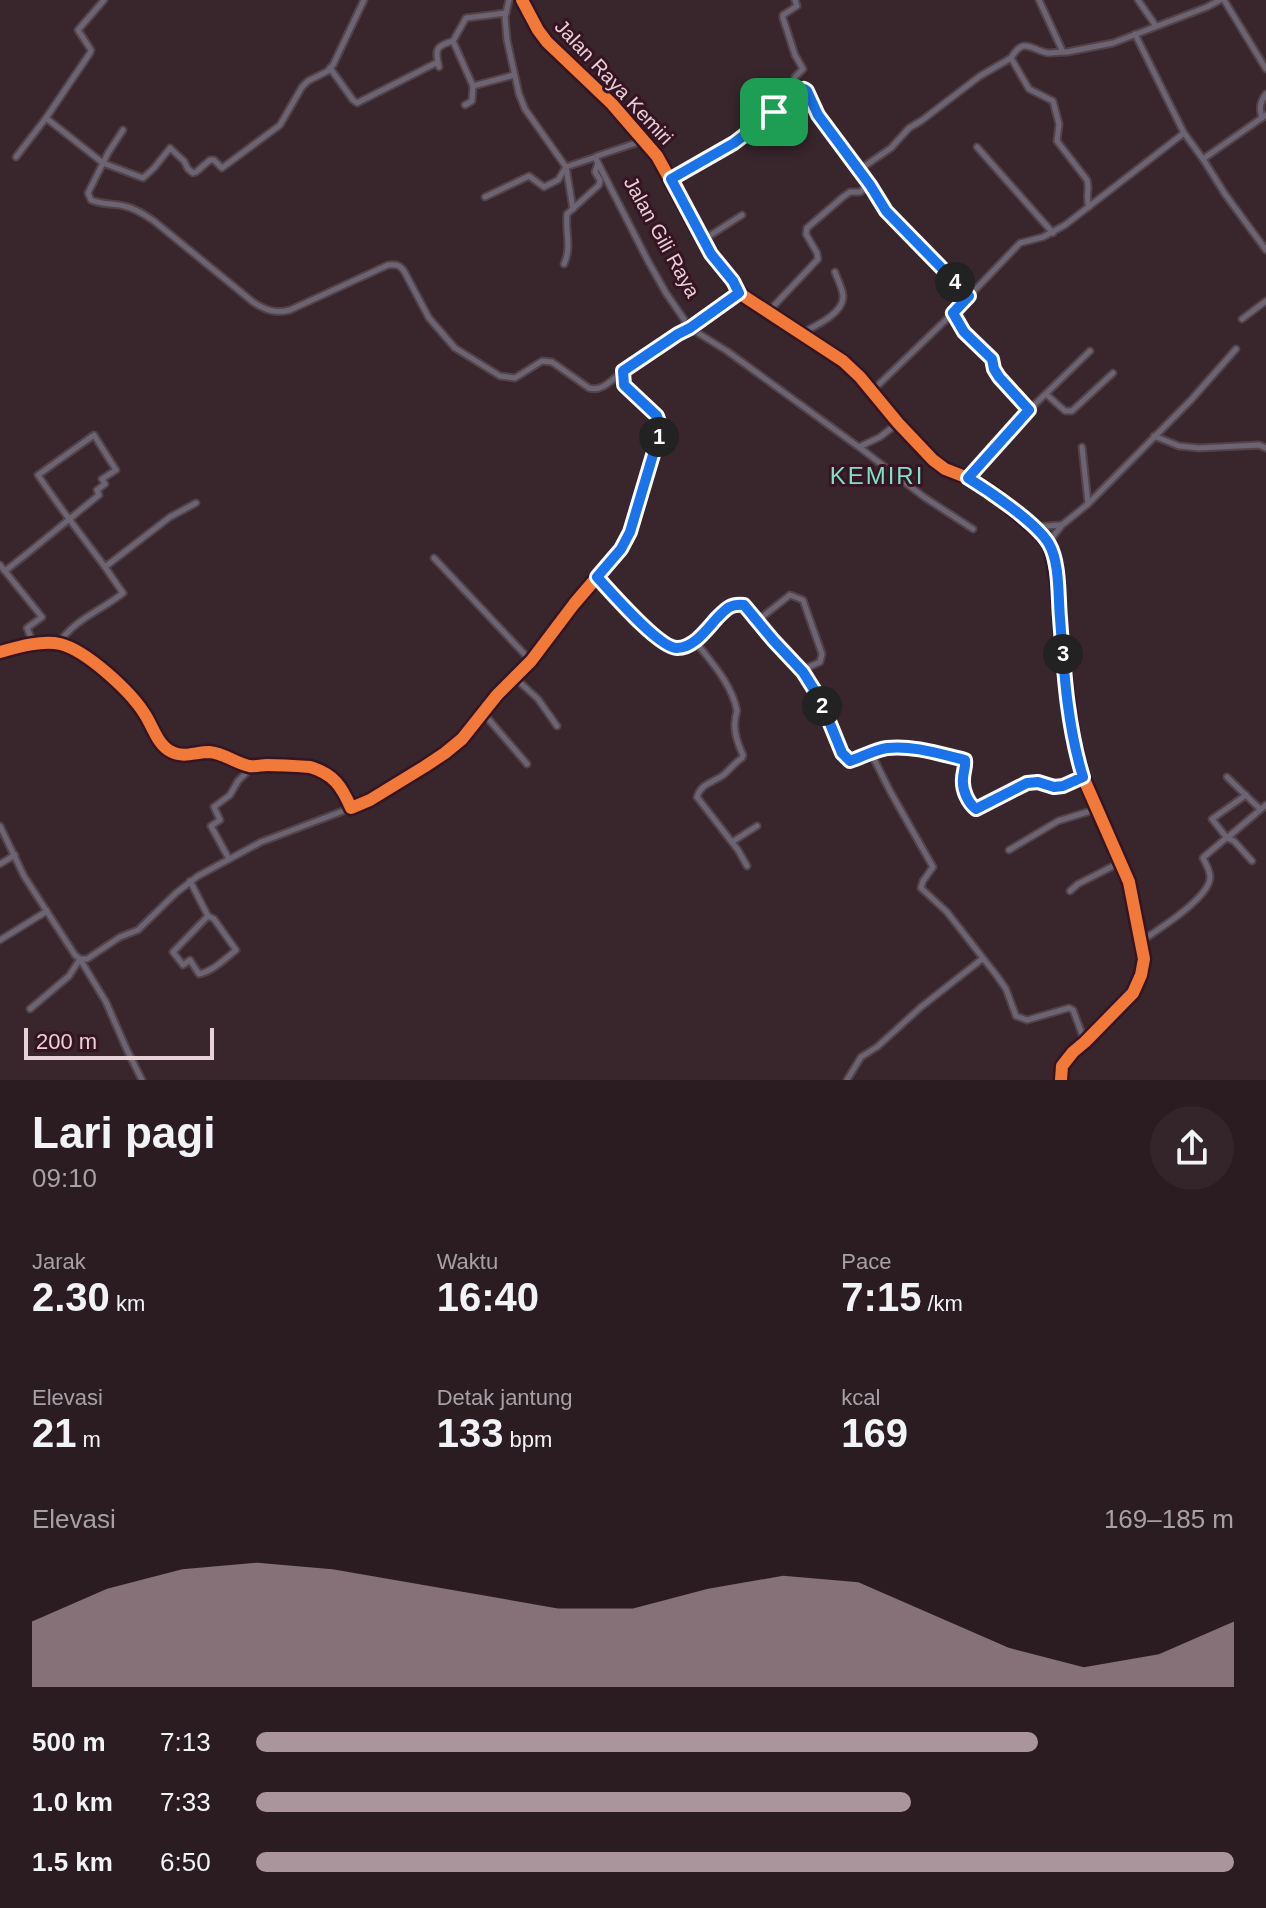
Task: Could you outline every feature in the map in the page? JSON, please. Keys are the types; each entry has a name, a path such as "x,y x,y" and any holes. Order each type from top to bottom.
{"street":[{"path":"16,157 90,53 78,30 104,0"},
{"path":"46,118 103,163 143,178 170,148 193,173 210,160 222,168 280,125 302,87 330,68 364,0"},
{"path":"509,0 506,13 508,48 519,94 525,109 566,167 573,209"},
{"name":"Jalan Raya Kemiri","path":"522,0 547,42 645,140 671,179 711,254 739,293 843,361 938,465 968,478 998,497 1048,543"},
{"path":"795,0 797,6 783,16 795,55 803,69 795,77"},
{"path":"1039,0 1063,52"},
{"path":"1138,0 1156,26"},
{"path":"859,170 891,148 909,128 1024,46 1050,53 1104,45 1222,0 1266,69"},
{"path":"330,68 357,103 439,64 439,48 443,43 453,41 466,18 506,13"},
{"path":"1135,34 1184,133 1266,250"},
{"path":"453,41 473,86 472,101 465,105"},
{"path":"1011,58 1029,89 1053,101 1059,124 1057,141 1087,180 1089,207"},
{"path":"473,86 514,75"},
{"path":"749,85 774,111"},
{"path":"671,179 734,143 802,90 807,91 818,115 886,211 969,296"},
{"path":"1203,159 1264,116 1259,110 1266,94"},
{"path":"123,130 88,193 91,200 103,205 125,206 154,221 268,311 290,310 396,264 404,271 429,318 455,348 500,376 515,378 547,361 589,388 600,389 739,293"},
{"path":"872,391 1020,243 1053,233 1184,133"},
{"name":"Jalan Gili Raya","path":"645,140 597,160 648,261 690,328 727,351 924,497 973,529"},
{"path":"977,147 1053,233"},
{"path":"485,197 529,176 542,186 547,186 558,180 566,167 597,160 595,172 600,180 599,185 567,214 569,245 564,264"},
{"path":"769,311 818,259 806,234 807,228 850,192 857,194 870,185"},
{"path":"703,240 742,215"},
{"path":"802,333 828,319 841,304 842,294 835,272"},
{"path":"1242,319 1266,301"},
{"path":"953,313 964,332 992,359 999,377 1029,410"},
{"path":"1059,1079 1062,1066 1073,1052 1133,993 1144,959 1129,882 1083,777 1074,742 1054,559 1048,543 1062,525 1088,504 1191,400 1236,349"},
{"path":"968,478 1029,410 1090,351"},
{"path":"80,959 87,959 120,937 138,930 190,881 261,842 370,800 462,739 531,661 621,549 630,532 661,428 657,416 624,385 623,371"},
{"path":"1046,394 1065,411 1072,411 1113,373"},
{"path":"859,447 880,437 898,423"},
{"path":"5,571 70,519 99,495 97,490 105,484 102,480 116,470 94,435 38,475 70,519 105,567 123,593 85,617 59,643"},
{"path":"1154,436 1179,446 1259,445 1266,448"},
{"path":"1082,447 1088,504"},
{"path":"105,567 170,517 196,503"},
{"path":"1033,527 1062,525"},
{"path":"434,558 531,661"},
{"path":"0,565 42,617 27,628 34,645"},
{"path":"597,577 641,623 674,648 695,641 732,605 744,605 802,670 820,699 842,753 850,761 884,748 925,751 965,760 964,790 970,804 976,809 1027,783 1038,782 1054,787 1083,777"},
{"path":"757,621 790,595 803,600 822,654 820,662 802,670"},
{"path":"695,641 732,693 736,706 734,734 743,755 723,775 703,786 697,797 747,866"},
{"path":"0,652 59,643 110,675 144,712 159,741 175,754 219,754 253,766 319,769 339,784 351,808"},
{"path":"514,677 538,699 557,726"},
{"path":"484,714 527,764"},
{"path":"871,753 933,867 921,888 947,912 1006,989 1016,1016 1025,1020 1069,1008 1073,1010 1085,1042"},
{"path":"229,859 211,826 220,820 214,807 230,795 238,781 253,766"},
{"path":"1140,942 1195,901 1210,878 1203,858 1263,807 1227,777"},
{"path":"1246,795 1212,819 1252,861"},
{"path":"1009,850 1058,821 1097,809"},
{"path":"0,826 24,876 106,1002 142,1080"},
{"path":"732,842 757,826"},
{"path":"0,864 15,855"},
{"path":"1070,891 1121,862"},
{"path":"190,881 208,916 214,919 236,950 204,974 199,974 190,960 183,965 173,952 208,916"},
{"path":"0,940 47,911"},
{"path":"30,1009 69,976 80,959"},
{"path":"847,1080 861,1057 983,959"}],"cycle path":[{"path":"522,0 547,42 612,104 657,156 711,254 739,293 843,361 933,460 998,497 1048,543 1057,582 1064,672 1074,742 1083,777 1129,882 1144,959 1133,993 1073,1052 1062,1066 1061,1080"},
{"path":"0,652 30,645 60,644 82,654 129,694 159,740 172,752 186,755 214,753 249,766 310,767 336,782 351,808 370,800 462,739 497,695 531,661 621,549 630,532 661,428 657,416 624,385 623,371 739,293"}],"district":[{"name":"KEMIRI","path":"877,475"}],"route":[{"path":"802,90 807,91 818,115 886,211 969,296 953,313 964,332 992,359 999,377 1029,410 968,478 998,497 1041,534 1051,550 1070,717 1083,777 1073,782 1054,787 1038,782 1027,783 974,809 964,790 965,760 925,751 884,748 850,761 842,753 820,699 803,672 744,605 732,605 695,641 674,648 652,634 597,577 621,549 630,532 661,428 657,416 624,385 623,371 739,293 711,254 671,179 734,143 774,112 802,90"}]}
